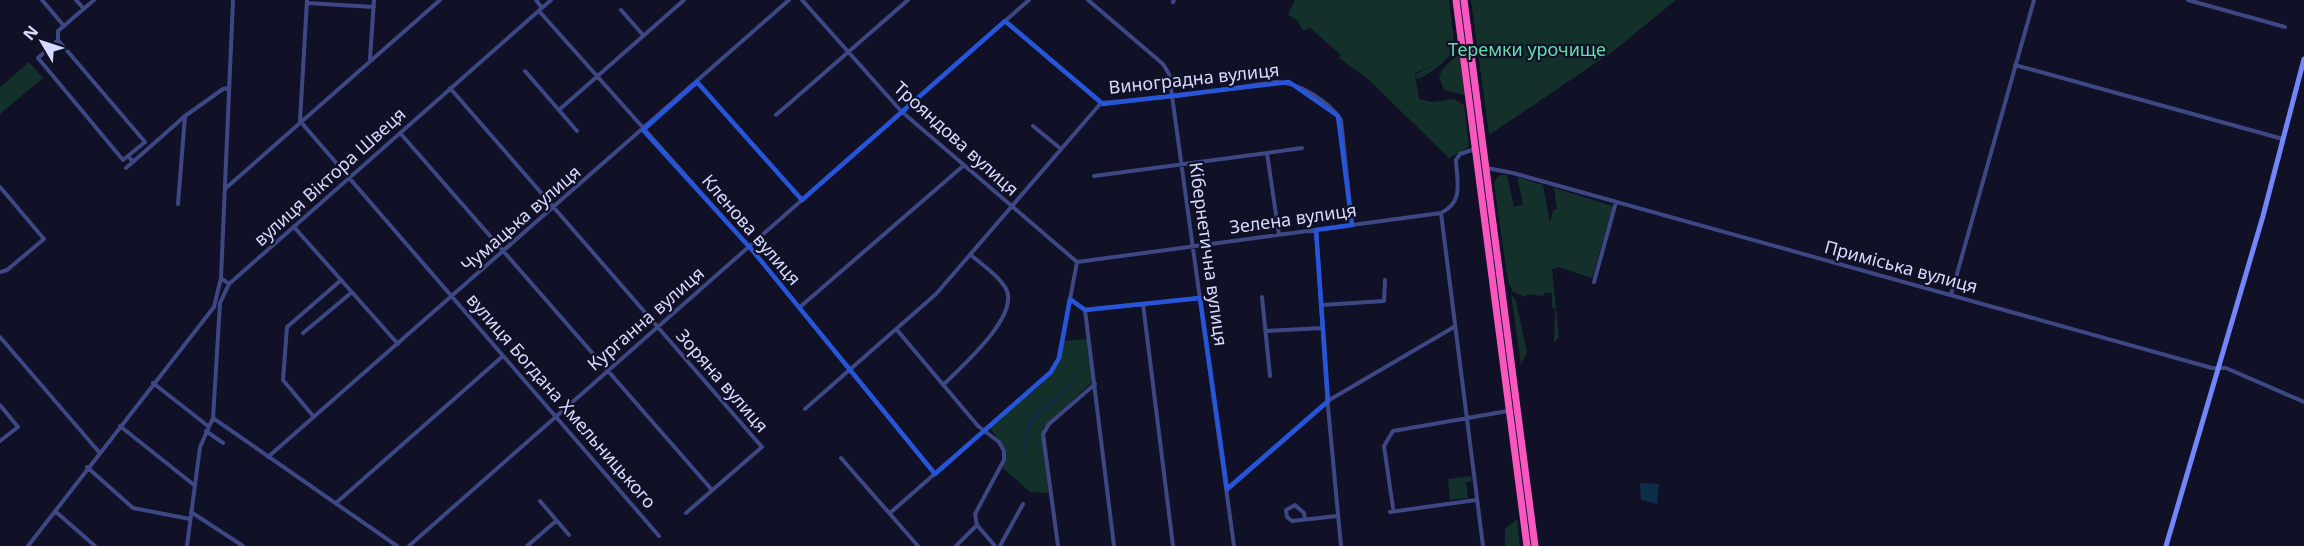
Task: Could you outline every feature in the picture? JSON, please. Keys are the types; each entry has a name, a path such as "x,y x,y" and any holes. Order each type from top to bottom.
{"highway":[{"path":"1456,0 1478,136 1486,168 1535,546"},
{"path":"1464,0 1478,136 1475,149 1527,546"}],"street":[{"path":"42,0 64,26"},
{"path":"76,0 84,9"},
{"path":"58,40 38,58 123,160 145,142 58,40 58,32 94,0"},
{"path":"28,546 214,307 221,278 233,0"},
{"path":"370,60 374,0"},
{"path":"226,188 440,0"},
{"name":"Кленова вулиця","path":"536,0 597,78 800,307 935,474"},
{"name":"вулиця Віктора Швеця","path":"213,418 220,303 229,284 551,0"},
{"path":"559,110 684,0"},
{"name":"Чумацька вулиця","path":"268,456 504,252 789,0"},
{"name":"Трояндова вулиця","path":"802,0 901,111 1077,262"},
{"path":"776,115 908,0"},
{"name":"Курганна вулиця","path":"409,546 1029,0"},
{"name":"Кібернетична вулиця","path":"1088,0 1167,69 1173,96 1234,546"},
{"path":"1951,295 2034,0"},
{"path":"2188,0 2286,27"},
{"path":"300,121 307,1 374,7"},
{"path":"621,10 643,35"},
{"path":"1005,21 1101,103"},
{"path":"2166,546 2263,216 2304,59"},
{"path":"2015,65 2283,139"},
{"path":"525,71 577,131"},
{"path":"697,82 802,200"},
{"name":"Виноградна вулиця","path":"805,409 936,294 1101,103 1276,82 1289,82 1303,87 1341,120 1352,225"},
{"path":"126,168 185,116 223,89 228,88"},
{"name":"Зоряна вулиця","path":"450,88 762,447 712,490"},
{"path":"178,204 185,116"},
{"name":"вулиця Богдана Хмельницького","path":"300,121 659,536"},
{"path":"1033,126 1061,149"},
{"path":"400,134 712,490 686,513"},
{"path":"1094,176 1302,148"},
{"path":"1475,149 1460,154 1456,160 1457,197 1452,206 1441,213 1465,417 1484,546"},
{"path":"1267,153 1279,235"},
{"path":"128,156 133,162"},
{"path":"800,307 963,166"},
{"name":"Приміська вулиця","path":"1486,168 1513,172 2212,368 2226,368 2304,402"},
{"path":"0,187 44,239 7,270 0,272"},
{"path":"1594,282 1616,202"},
{"name":"Зелена вулиця","path":"1077,262 1441,213"},
{"path":"294,227 398,344"},
{"path":"1316,230 1341,546"},
{"path":"944,385 992,335 1000,322 1005,304 1007,291 1005,286 971,255"},
{"path":"890,513 985,431 1056,365 1077,262"},
{"path":"221,278 229,284"},
{"path":"1322,305 1384,301 1384,279"},
{"path":"314,417 283,380 287,327 340,281"},
{"path":"303,333 351,293"},
{"path":"1070,299 1085,310 1200,297"},
{"path":"1263,297 1270,376"},
{"path":"1143,304 1173,546"},
{"path":"1085,310 1114,546"},
{"path":"1227,489 1328,401 1454,327"},
{"path":"1266,331 1323,328"},
{"path":"897,330 978,426 999,442 1004,451 1004,460 975,514 977,525 995,546"},
{"path":"0,337 99,452"},
{"path":"336,503 503,356"},
{"path":"153,383 223,443"},
{"path":"1058,546 1043,434 1048,424 1095,383"},
{"path":"0,405 18,426 0,441"},
{"path":"1476,500 1391,510 1384,446 1393,431 1509,411"},
{"path":"187,546 200,447 213,418 397,546"},
{"path":"120,426 195,485"},
{"path":"841,458 918,546"},
{"path":"87,468 133,508 190,519"},
{"path":"540,501 569,535"},
{"path":"1000,546 1023,504"},
{"path":"1305,519 1304,513 1295,505 1286,510 1287,517 1292,521 1337,516"},
{"path":"54,511 95,546"},
{"path":"191,512 243,546"},
{"path":"527,546 556,521"},
{"path":"956,546 977,525"}],"highlighted area":[{"path":"1005,21 1103,104 1289,82 1338,116 1352,225 1316,230 1328,401 1227,489 1200,298 1085,310 1070,299 1059,358 1051,372 935,474 753,251 643,130 697,82 802,200"}],"green space":[{"name":"Теремки урочище","path":"1295,0 1449,0 1454,43 1451,50 1458,42 1446,60 1434,70 1417,79 1416,74 1434,65 1415,73 1419,99 1433,102 1454,99 1464,105 1469,147 1449,158 1369,80 1339,58 1341,55 1310,28 1303,31 1297,20 1288,15"},
{"name":"Теремки урочище","path":"1471,0 1676,0 1612,52 1489,135"},
{"path":"1459,54 1465,95 1444,90 1439,77 1443,68"},
{"path":"29,62 43,78 0,114 0,87"},
{"path":"1507,175 1514,207 1523,204 1517,177 1543,185 1550,223 1553,210 1557,209 1554,188 1613,206 1592,278 1559,267 1552,269 1559,337 1554,343 1555,309 1552,308 1552,293 1544,293 1543,296 1527,294 1526,297 1513,292 1508,281 1494,184 1496,178"},
{"path":"1511,294 1516,301 1527,352 1521,365"},
{"path":"1087,339 1093,381 1043,428 1049,493 1030,492 1003,468 1006,450 990,428 1044,381 1060,357 1064,341"},
{"path":"1471,476 1472,481 1466,482 1468,498 1450,500 1448,479"},
{"path":"1517,519 1520,546 1505,546 1505,529"}],"water":[{"path":"1058,395 1059,397 1032,422 1022,462 1028,421"},
{"path":"1640,483 1659,484 1657,504 1641,500"}],"waterway":[{"path":"1058,396 1070,385 1075,374"}]}
